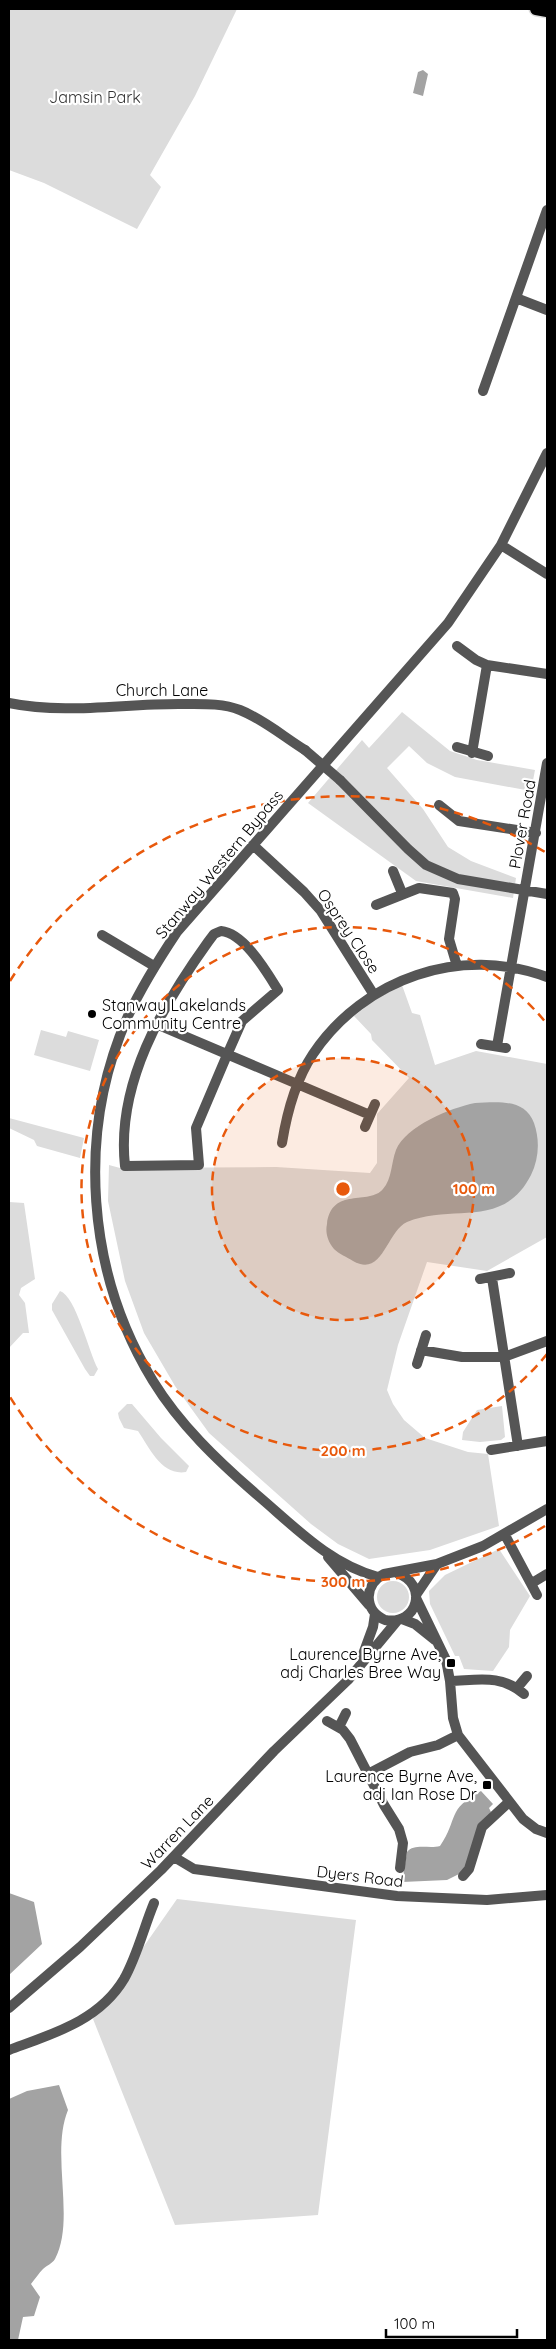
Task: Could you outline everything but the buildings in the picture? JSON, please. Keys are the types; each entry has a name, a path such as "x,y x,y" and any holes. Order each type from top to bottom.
{"main road":[{"path":"536,9 547,11"}],"street":[{"path":"483,391 547,214"},
{"path":"516,298 547,310"},
{"name":"Stanway Western Bypass","path":"378,1577 350,1568 325,1552 238,1479 210,1452 176,1414 154,1382 132,1341 117,1306 107,1271 95,1200 98,1125 104,1088 114,1052 128,1017 154,966 177,932 448,623 501,545 547,452"},
{"path":"501,545 547,574"},
{"path":"457,646 476,660 487,665 547,674"},
{"path":"472,753 487,665"},
{"name":"Church Lane","path":"9,703 65,709 147,703 228,706 242,710 305,750 340,780 408,849 426,864 458,879 526,890"},
{"path":"456,748 488,756"},
{"name":"Plover Road","path":"481,1044 501,1047 512,966 536,833 544,812 547,763"},
{"path":"439,805 459,821 536,833"},
{"name":"Osprey Close","path":"253,845 304,892 321,911 374,995"},
{"path":"393,871 402,893"},
{"path":"376,904 419,888 453,893 455,899 449,939 456,966"},
{"path":"526,890 547,894"},
{"path":"221,930 229,931 247,946 278,990 242,1021 227,1054 196,1128 199,1165 125,1166 124,1129 131,1095 146,1046 166,1004 208,942 214,934 221,930"},
{"path":"102,935 154,966"},
{"path":"282,1143 288,1109 297,1084 312,1055 343,1017 374,995 402,980 430,970 456,966 496,964 512,966 547,977"},
{"path":"156,1024 370,1114"},
{"path":"365,1127 375,1104"},
{"path":"480,1278 492,1278 510,1273"},
{"path":"492,1278 518,1446"},
{"path":"417,1364 426,1335"},
{"path":"421,1350 462,1357 504,1357 547,1341"},
{"path":"491,1450 547,1441"},
{"path":"378,1577 437,1564 505,1535 547,1509"},
{"path":"505,1535 537,1595"},
{"name":"Stanway Western Bypass","path":"325,1552 372,1610"},
{"name":"Warren Lane","path":"9,2008 80,1947 174,1857 274,1752 348,1680 400,1620 411,1613 416,1596 437,1564"},
{"path":"397,1573 408,1579 446,1660 453,1718 458,1736 508,1802 529,1824 547,1833"},
{"path":"532,1583 547,1574"},
{"name":"Warren Lane","path":"358,1667 369,1641 372,1610 369,1590 378,1577"},
{"path":"372,1610 385,1620 400,1620 415,1624 436,1640"},
{"path":"450,1681 496,1679 508,1682 521,1691 527,1676"},
{"path":"339,1728 346,1713"},
{"path":"327,1721 339,1728 350,1739 399,1829 403,1843 400,1868"},
{"path":"368,1774 410,1752 438,1745 458,1736"},
{"path":"463,1876 469,1869 482,1827 508,1802"},
{"name":"Dyers Road","path":"174,1857 194,1869 398,1896 487,1900 547,1895"},
{"path":"9,2050 74,2025 90,2015 112,1996 125,1977 154,1903"}],"green space":[{"name":"Jamsin Park","path":"9,9 237,9 195,96 150,175 161,187 137,229 44,183 9,170"},
{"path":"402,712 450,751 477,760 535,770 531,791 455,777 427,763 409,746 387,768 423,809 448,847 471,861 516,878 513,898 416,881 308,803 362,740 369,748"},
{"path":"402,985 412,1013 420,1015 435,1065 476,1051 547,1064 547,1237 487,1271 427,1262 398,1345 387,1390 393,1404 404,1420 425,1438 468,1452 488,1454 499,1526 430,1550 369,1559 338,1544 311,1524 209,1433 175,1386 144,1333 125,1281 108,1201 109,1165 120,1168 276,1167 370,1173 377,1163 377,1114 409,1078 372,1040 371,1034 354,1016 376,999"},
{"path":"41,1030 66,1037 68,1031 99,1040 90,1071 34,1055"},
{"path":"9,1118 84,1138 80,1158 37,1146 34,1140 9,1128"},
{"path":"9,1202 24,1203 35,1279 21,1288 19,1295 25,1303 29,1333 23,1333 9,1348"},
{"path":"60,1291 66,1295 82,1326 98,1369 94,1376 90,1376 85,1369 52,1310 52,1304"},
{"path":"127,1404 132,1404 161,1438 189,1466 186,1472 170,1470 163,1466 138,1431 124,1428 118,1413"},
{"path":"502,1406 505,1437 501,1440 480,1442 462,1440 463,1432 477,1410"},
{"path":"499,1549 530,1596 510,1630 509,1647 493,1671 464,1669 459,1656 455,1656 430,1604 429,1591 445,1575"},
{"path":"393,1581 405,1585 409,1597 405,1609 393,1613 381,1609 377,1597 381,1585"},
{"path":"177,1899 356,1920 318,2215 175,2225 93,2019"}],"shaded area":[{"path":"423,70 428,74 423,96 413,93 418,72"},
{"path":"501,1102 517,1105 530,1115 534,1123 538,1143 536,1163 531,1175 519,1192 506,1203 491,1209 441,1214 407,1222 400,1227 378,1259 371,1263 363,1265 334,1249 330,1243 326,1227 330,1212 336,1205 343,1201 377,1194 386,1185 396,1150 409,1133 430,1119 475,1103"},
{"path":"481,1791 493,1804 489,1808 491,1812 482,1824 468,1864 461,1873 447,1880 402,1882 407,1852 418,1847 440,1846 458,1809"},
{"path":"9,1893 34,1902 42,1944 9,1975"},
{"path":"59,2085 68,2110 63,2127 61,2146 64,2206 61,2243 54,2261 43,2269 31,2284 40,2297 34,2316 23,2317 18,2340 9,2340 9,2099 27,2091"}],"place":[{"name":"Stanway Lakelands Community Centre","path":"92,1014"},
{"name":"Laurence Byrne Ave, adj Charles Bree Way","path":"451,1663"},
{"name":"Laurence Byrne Ave, adj Ian Rose Dr","path":"487,1785"}]}
